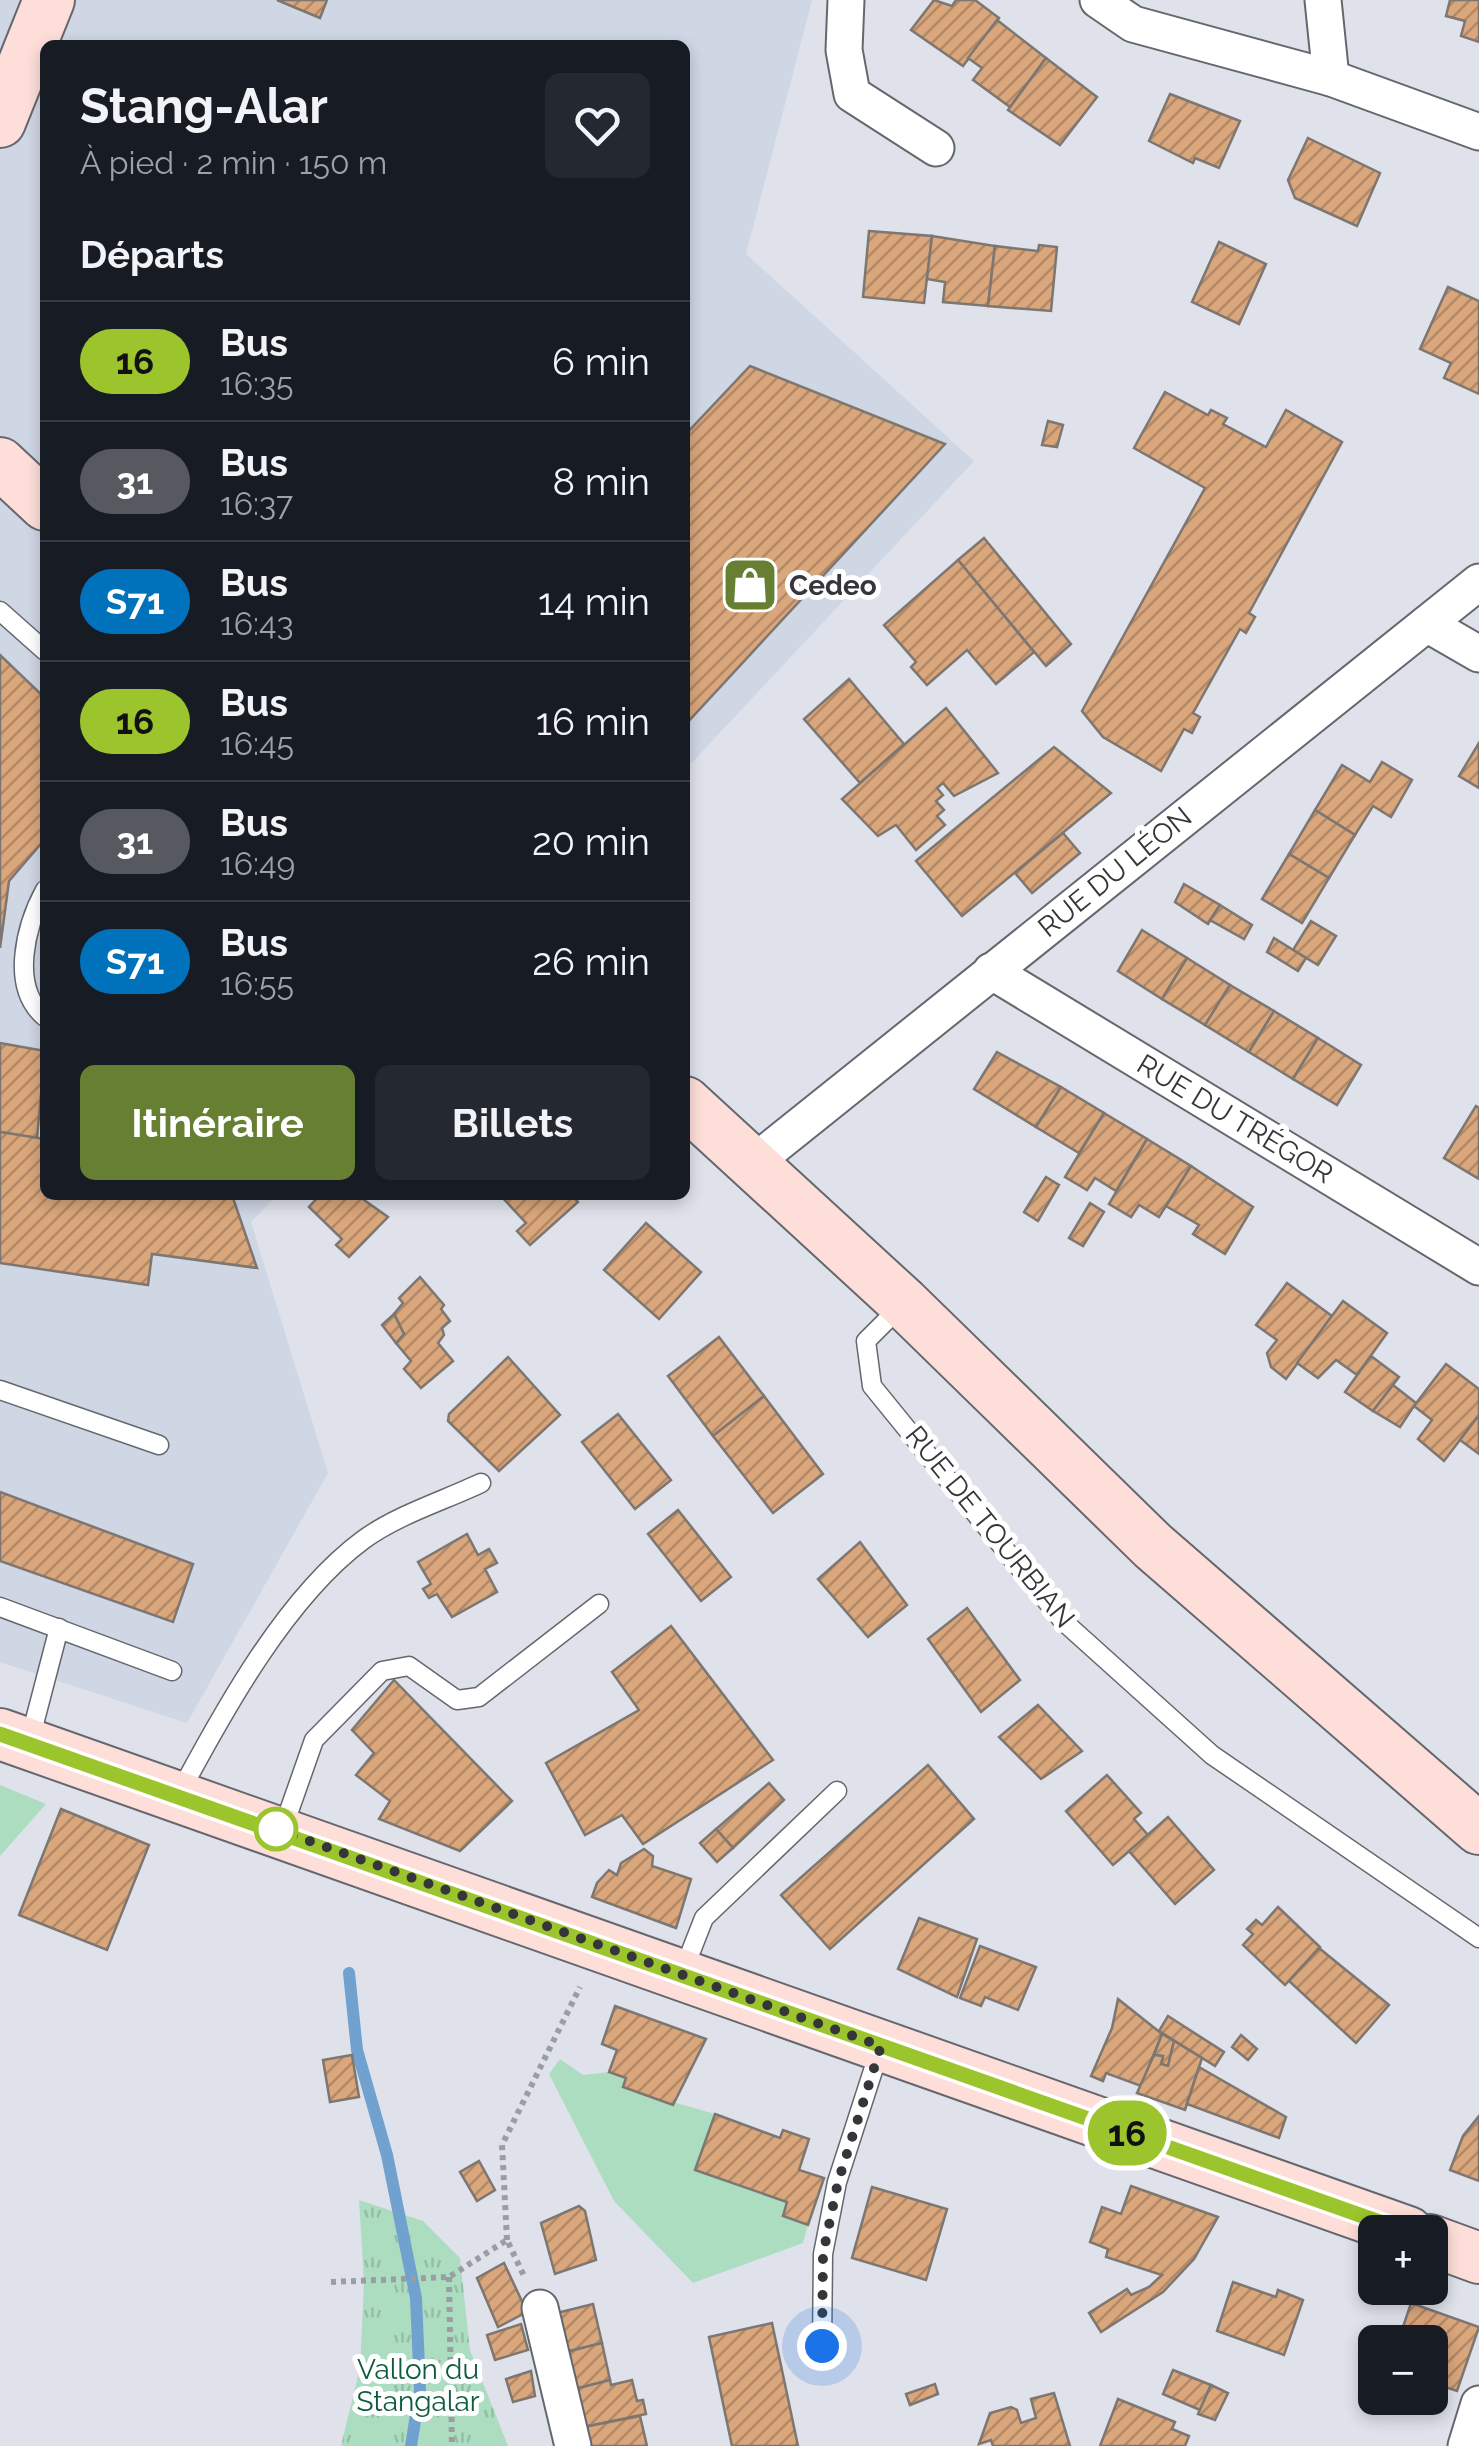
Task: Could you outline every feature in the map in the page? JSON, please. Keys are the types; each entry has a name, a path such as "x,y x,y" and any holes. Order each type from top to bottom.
{"main road":[{"path":"0,122 49,0"},
{"path":"0,464 40,501"},
{"path":"690,1107 904,1303 1152,1546 1479,1829"},
{"path":"14,1738 1360,2215"},
{"path":"1448,2247 1479,2258"}],"street":[{"path":"846,0 844,50 852,94 936,148"},
{"path":"1098,0 1132,24 1331,78 1479,132"},
{"path":"1323,0 1331,78"},
{"name":"RUE DU LÉON","path":"752,1164 1479,582"},
{"path":"1427,624 1479,654"},
{"name":"RUE DU TRÉGOR","path":"991,971 1479,1267"},
{"path":"540,2308 573,2446"},
{"path":"1466,2446 1479,2404"}],"lane":[{"path":"0,611 40,647"},
{"path":"40,899 30,917 24,968 29,995 40,1010"},
{"name":"RUE DE TOURBIAN","path":"904,1303 866,1341 872,1386 1063,1621 1212,1755 1479,1938"},
{"path":"0,1390 159,1445"},
{"path":"178,1794 220,1716 334,1564 368,1537 481,1483"},
{"path":"270,1826 314,1740 382,1671 408,1666 458,1700 478,1697 599,1604"},
{"path":"0,1607 172,1671"},
{"path":"14,1738 59,1628"},
{"path":"681,1974 704,1918 838,1791"},
{"path":"822,2346 823,2254 838,2182 881,2046"}],"path":[{"path":"540,2308 507,2240 502,2146 546,2061 597,1944"},
{"path":"331,2282 364,2284 449,2277 507,2240"},
{"path":"449,2277 452,2446"}],"shaded area":[{"path":"0,0 812,0 746,254 974,461 690,765 690,40 40,40 40,1200 272,1200 251,1222 328,1473 187,1723 0,1662"}],"green space":[{"path":"0,1785 46,1804 0,1856"},
{"path":"560,2059 583,2075 609,2072 626,2078 624,2088 715,2114 696,2170 787,2202 783,2216 808,2225 803,2243 693,2283 614,2201 549,2074"},
{"name":"Vallon du Stangalar","path":"359,2200 423,2221 460,2258 470,2350 508,2446 341,2446 360,2368 364,2283"}],"building":[{"path":"277,0 327,0 320,18"},
{"path":"934,0 952,6 956,0 975,0 999,18 963,66 911,30"},
{"path":"1450,0 1479,0 1479,42 1461,36 1465,21 1446,16"},
{"path":"997,20 1046,58 1010,107 973,80 982,68 968,58"},
{"path":"1046,58 1097,97 1060,145 1008,110"},
{"path":"1170,94 1240,121 1219,168 1195,158 1193,163 1149,141"},
{"path":"1308,138 1380,173 1357,226 1295,198 1288,180"},
{"path":"869,231 932,236 924,303 863,297"},
{"path":"932,236 995,246 988,306 943,302 945,282 927,279"},
{"path":"1219,242 1266,264 1239,324 1192,302"},
{"path":"1039,245 1057,247 1051,311 988,306 995,246 1038,251"},
{"path":"1448,287 1479,301 1479,394 1444,378 1451,363 1420,349"},
{"name":"Cedeo","path":"750,366 945,444 690,720 690,430"},
{"path":"1165,392 1208,415 1211,410 1227,418 1223,424 1266,447 1286,410 1342,442 1249,613 1255,617 1246,633 1240,629 1193,713 1200,717 1192,733 1184,729 1161,771 1103,737 1082,711 1205,488 1134,448"},
{"path":"1048,421 1063,425 1057,447 1042,445"},
{"path":"984,538 1071,644 1046,666 958,560"},
{"path":"958,560 1034,652 996,684 967,650 927,685 911,667 916,662 884,625"},
{"path":"0,655 40,693 40,845 9,881 0,948"},
{"path":"849,679 904,744 860,783 804,719"},
{"path":"946,708 998,773 954,796 943,783 937,788 943,795 936,801 944,810 937,816 945,825 916,850 896,825 878,836 842,799"},
{"path":"1479,743 1479,788 1459,776"},
{"path":"1054,747 1111,793 962,916 916,861"},
{"path":"1382,762 1412,780 1391,817 1373,806 1355,835 1315,810 1342,765 1370,782"},
{"path":"1315,810 1355,835 1329,878 1289,854"},
{"path":"1063,833 1080,853 1032,893 1015,873"},
{"path":"1289,854 1329,878 1302,923 1262,899"},
{"path":"1184,884 1220,905 1208,924 1175,902"},
{"path":"1220,905 1252,925 1244,939 1210,920"},
{"path":"1311,921 1336,936 1318,965 1293,950"},
{"path":"1142,930 1187,958 1162,999 1118,971"},
{"path":"1274,938 1306,958 1298,971 1267,952"},
{"path":"1187,958 1230,985 1205,1025 1162,999"},
{"path":"1230,985 1274,1011 1249,1052 1205,1025"},
{"path":"1274,1011 1318,1038 1293,1079 1249,1052"},
{"path":"1318,1038 1361,1065 1337,1105 1293,1079"},
{"path":"0,1043 40,1050 37,1138 0,1132"},
{"path":"997,1052 1061,1087 1036,1127 974,1089"},
{"path":"1061,1087 1104,1113 1079,1153 1036,1127"},
{"path":"1476,1106 1479,1108 1479,1179 1444,1158"},
{"path":"1104,1113 1147,1139 1116,1191 1095,1178 1087,1190 1065,1177"},
{"path":"0,1132 40,1138 40,1200 234,1200 257,1268 152,1254 148,1285 0,1263"},
{"path":"1147,1139 1191,1166 1159,1217 1139,1205 1131,1217 1109,1204"},
{"path":"1191,1166 1253,1207 1225,1254 1193,1234 1199,1225 1166,1206"},
{"path":"1046,1177 1059,1185 1038,1221 1024,1212"},
{"path":"315,1200 364,1200 388,1217 349,1257 336,1245 342,1239 309,1207"},
{"path":"505,1200 578,1202 530,1245 517,1231 526,1223"},
{"path":"1090,1203 1104,1212 1083,1246 1069,1238"},
{"path":"646,1223 701,1272 659,1319 604,1270"},
{"path":"420,1277 444,1305 441,1309 450,1321 442,1328 444,1335 438,1343 453,1361 421,1388 404,1369 411,1361 396,1343 404,1334 394,1314 403,1303 399,1298"},
{"path":"1287,1283 1332,1316 1286,1379 1271,1367 1267,1353 1277,1340 1256,1325"},
{"path":"1343,1301 1387,1333 1357,1375 1336,1360 1318,1378 1297,1363"},
{"path":"394,1314 404,1334 396,1343 382,1325"},
{"path":"719,1337 764,1396 713,1436 668,1376"},
{"path":"1371,1356 1399,1377 1373,1411 1345,1392"},
{"path":"508,1357 560,1415 499,1471 448,1421 449,1414"},
{"path":"1446,1364 1479,1389 1479,1415 1444,1461 1418,1439 1432,1420 1414,1406"},
{"path":"1393,1385 1416,1403 1400,1427 1373,1411"},
{"path":"764,1396 823,1474 773,1513 713,1436"},
{"path":"618,1414 671,1480 635,1509 582,1442"},
{"path":"1479,1415 1479,1454 1460,1440"},
{"path":"0,1492 193,1564 173,1622 0,1561"},
{"path":"678,1510 731,1577 701,1601 648,1534"},
{"path":"467,1534 478,1555 489,1549 497,1563 485,1569 497,1592 452,1617 437,1594 429,1598 423,1589 431,1584 418,1562"},
{"path":"860,1542 907,1605 868,1637 818,1579"},
{"path":"967,1608 1020,1680 981,1712 928,1639"},
{"path":"671,1626 773,1760 643,1844 622,1815 585,1835 546,1763 639,1710 612,1672"},
{"path":"394,1680 512,1801 460,1851 379,1819 390,1801 356,1775 374,1753 352,1730"},
{"path":"1038,1705 1082,1751 1041,1779 999,1737"},
{"path":"928,1765 974,1819 830,1949 781,1895"},
{"path":"1107,1775 1141,1813 1134,1819 1148,1835 1113,1865 1066,1811"},
{"path":"769,1783 784,1800 733,1848 716,1829"},
{"path":"61,1809 149,1845 107,1950 19,1915"},
{"path":"1168,1817 1214,1870 1175,1904 1129,1851"},
{"path":"716,1829 733,1848 717,1862 700,1843"},
{"path":"644,1849 653,1856 652,1866 691,1879 676,1928 592,1897 597,1883 609,1870 617,1875 621,1863"},
{"path":"1278,1907 1320,1947 1285,1985 1243,1945 1253,1934 1247,1929 1256,1920 1262,1925"},
{"path":"919,1918 977,1939 957,1997 898,1969"},
{"path":"980,1946 1036,1967 1018,2010 985,1997 981,2006 960,1998"},
{"path":"1319,1948 1389,2005 1356,2043 1289,1981"},
{"path":"1118,1999 1162,2034 1141,2086 1106,2073 1103,2081 1091,2076 1112,2028"},
{"path":"615,2006 706,2039 673,2105 623,2087 626,2078 609,2072 617,2050 602,2044"},
{"path":"1168,2016 1224,2052 1215,2066 1159,2031"},
{"path":"1162,2034 1174,2041 1168,2066 1161,2064 1163,2056 1154,2055"},
{"path":"1241,2035 1257,2049 1248,2060 1232,2047"},
{"path":"1174,2041 1202,2058 1185,2110 1137,2093 1154,2055 1163,2056 1161,2064 1168,2066"},
{"path":"352,2055 359,2097 330,2102 323,2060"},
{"path":"1199,2067 1286,2117 1279,2138 1187,2104"},
{"path":"715,2114 780,2138 783,2130 809,2139 799,2170 824,2178 808,2225 783,2216 787,2202 695,2170"},
{"path":"1479,2116 1479,2181 1450,2170 1463,2136"},
{"path":"479,2161 495,2190 477,2201 460,2172"},
{"path":"1131,2186 1218,2217 1194,2259 1163,2292 1101,2332 1089,2313 1127,2289 1131,2295 1149,2287 1162,2275 1106,2257 1108,2249 1090,2242 1102,2207 1121,2214"},
{"path":"872,2187 947,2209 926,2280 852,2258"},
{"path":"579,2206 585,2211 596,2260 555,2274 541,2223"},
{"path":"504,2263 527,2312 498,2327 477,2278"},
{"path":"1233,2282 1276,2297 1278,2290 1303,2300 1284,2355 1217,2331"},
{"path":"593,2304 602,2343 566,2352 557,2313"},
{"path":"1410,2305 1417,2305 1479,2327 1457,2391 1448,2388 1448,2325 1404,2325"},
{"path":"772,2323 798,2446 732,2446 709,2337"},
{"path":"521,2324 528,2350 495,2360 487,2335"},
{"path":"602,2343 610,2380 575,2389 566,2352"},
{"path":"1173,2370 1211,2385 1200,2410 1163,2394"},
{"path":"531,2371 535,2396 513,2402 506,2379"},
{"path":"610,2380 611,2385 632,2380 637,2401 643,2400 646,2414 584,2427 571,2390"},
{"path":"935,2384 938,2394 910,2405 906,2394"},
{"path":"1211,2385 1228,2393 1215,2420 1198,2414"},
{"path":"1054,2393 1070,2446 993,2446 991,2440 979,2444 990,2413 1011,2407 1017,2410 1021,2423 1036,2418 1031,2399"},
{"path":"1118,2399 1175,2422 1172,2429 1189,2436 1185,2446 1100,2446"},
{"path":"640,2416 647,2446 588,2446 584,2427"}],"waterway":[{"path":"349,1973 357,2050 387,2155 416,2298 420,2390 411,2446"}],"bus line":[{"name":"16","path":"0,1734 257,1821 1360,2215"}],"place":[{"name":"Cedeo","path":"750,585"}],"route":[{"path":"276,1829 881,2046 838,2182 823,2254 822,2346"}]}
